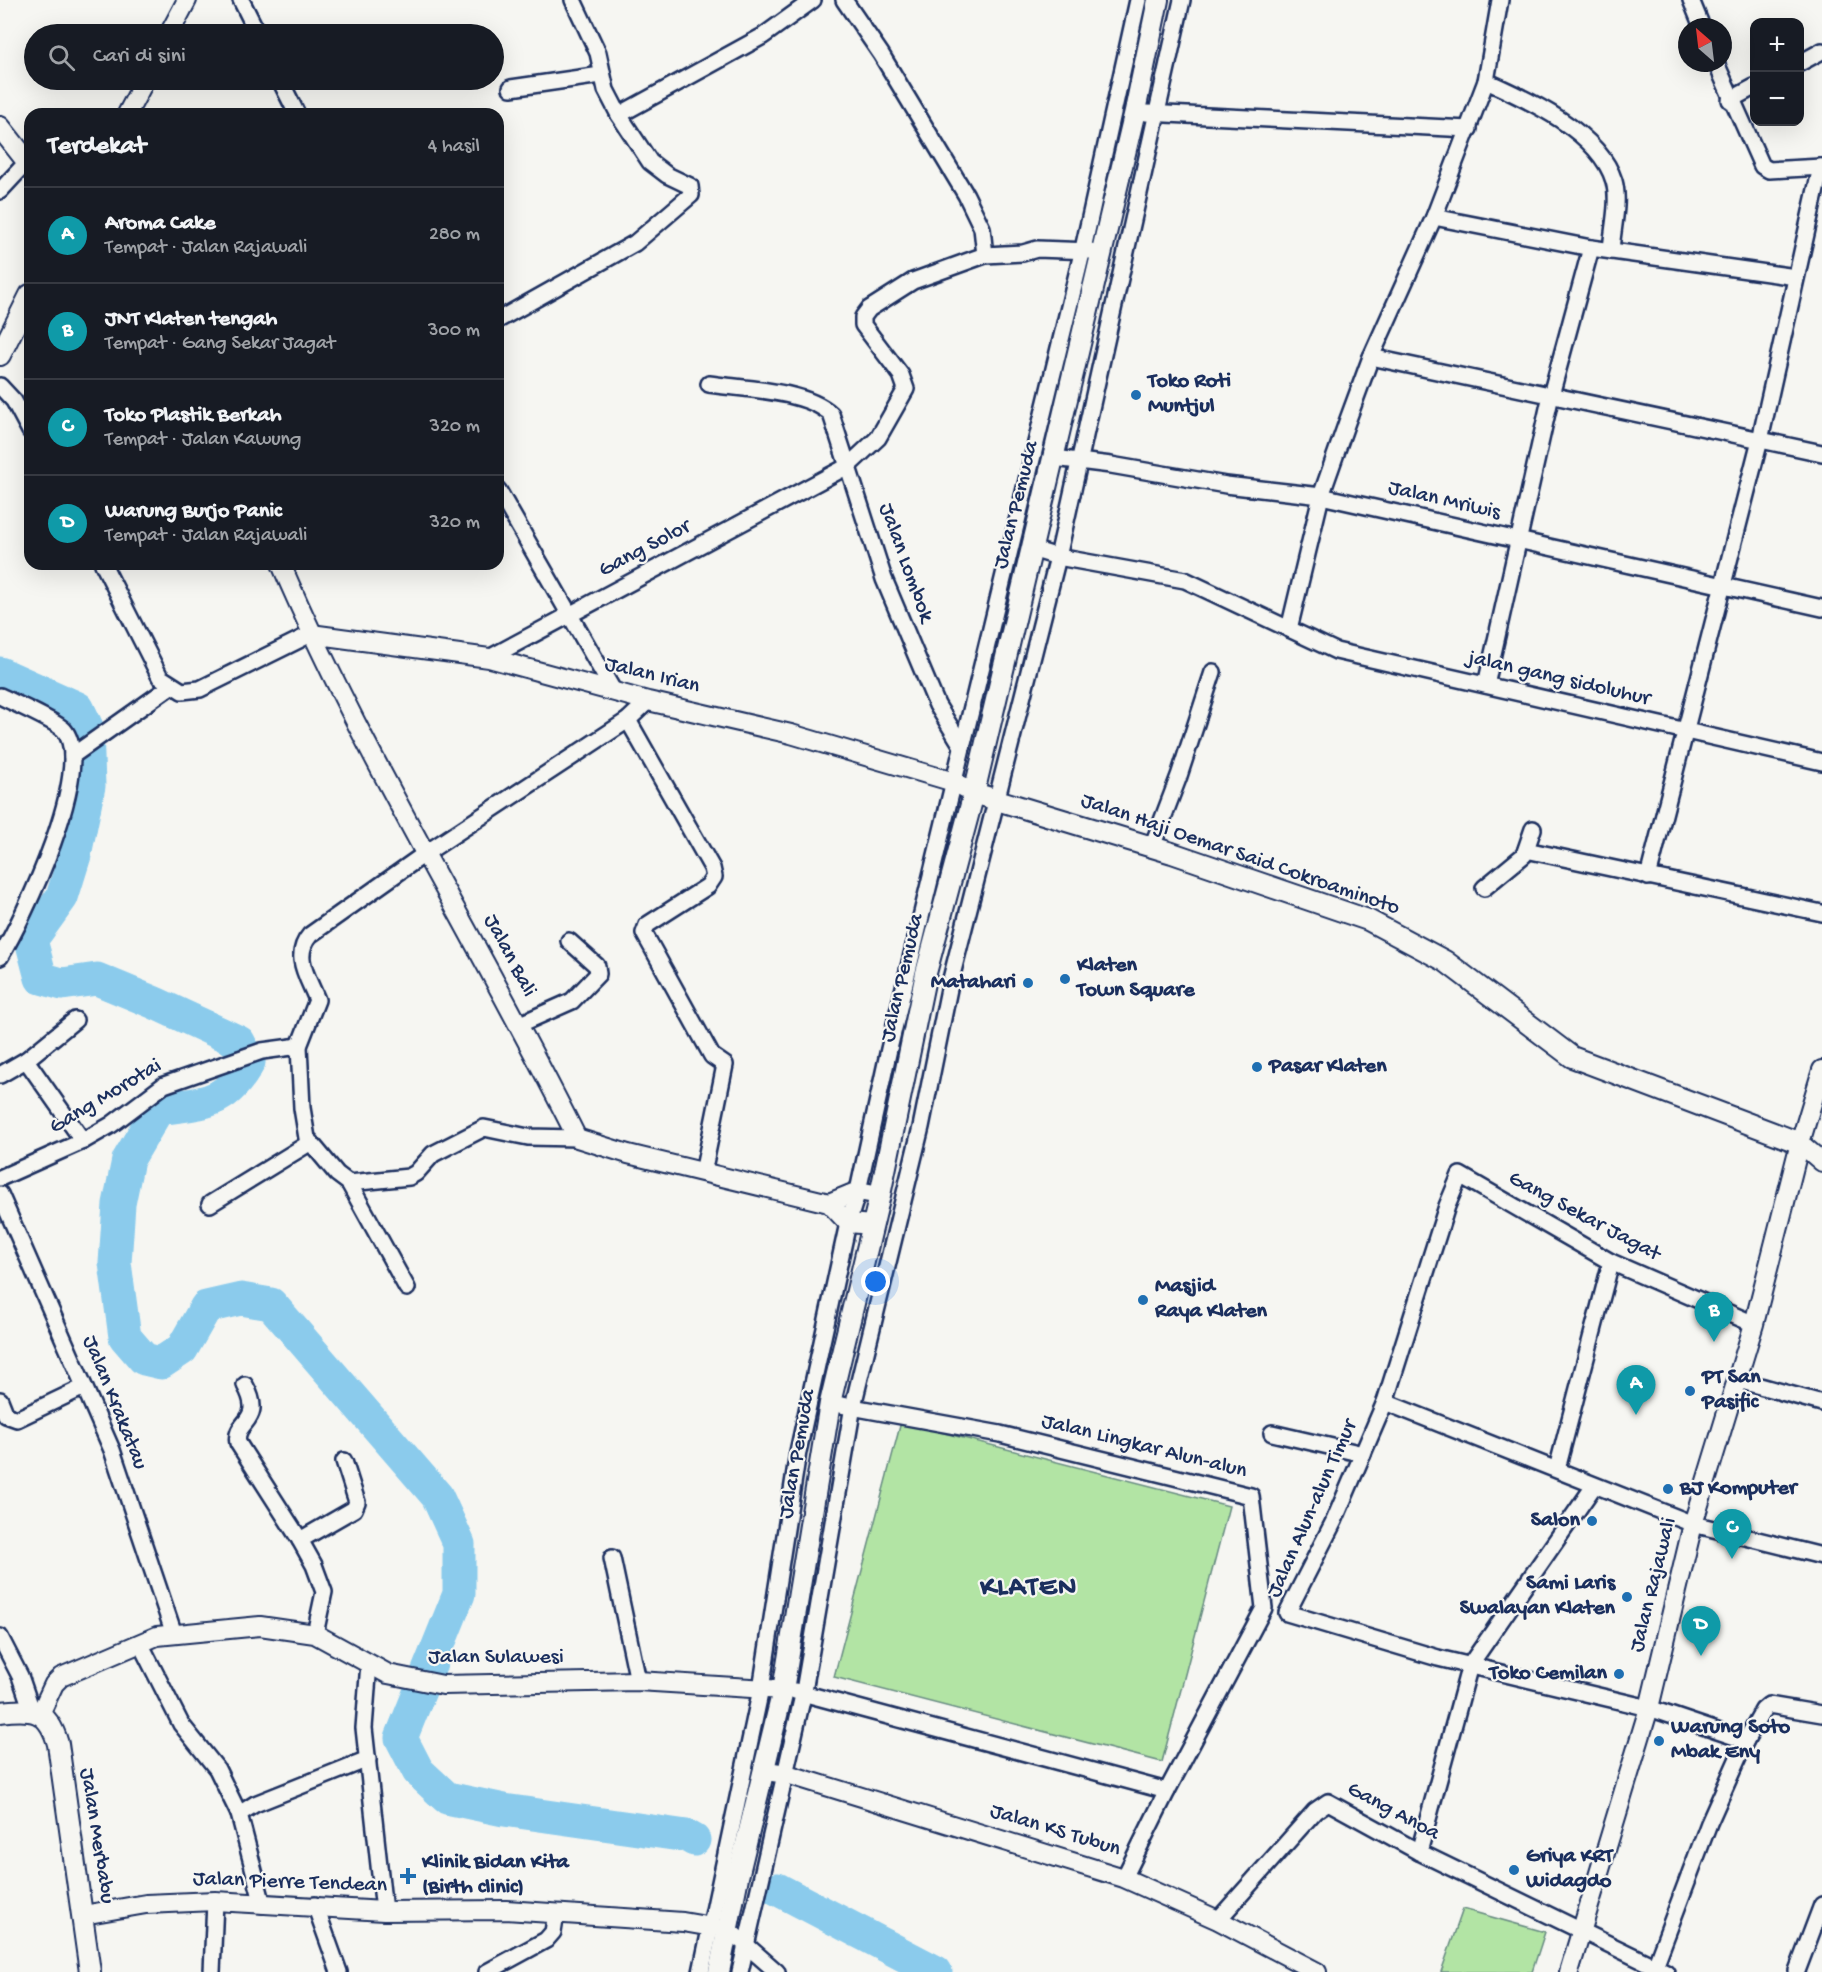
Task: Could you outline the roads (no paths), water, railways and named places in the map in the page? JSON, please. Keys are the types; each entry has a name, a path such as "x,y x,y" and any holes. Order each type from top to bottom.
{"main road":[{"name":"Jalan Pemuda","path":"719,1972 720,1928 766,1771 783,1690 830,1403 880,1195 926,973 974,793 1016,607 1054,458 1092,251 1135,111 1158,0"},
{"path":"0,127 24,157"},
{"path":"0,355 24,307"},
{"name":"Jalan Haji Oemar Said Cokroaminoto","path":"974,793 1152,847 1368,920 1445,961 1572,1057 1800,1143"},
{"path":"0,1712 36,1712"},
{"name":"Jalan Merbabu","path":"36,1712 52,1726 58,1744 90,1972"}],"street":[{"path":"174,24 187,0"},
{"path":"241,0 253,24"},
{"path":"504,317 635,243 691,195 690,186 650,162 619,116 601,75 598,53 573,0"},
{"path":"619,116 763,36 813,0"},
{"path":"844,0 881,54 966,195 982,228 985,255 1023,253 1037,249 1092,251"},
{"path":"701,1972 720,1928 761,1689 798,1452 848,1223 858,1191 889,1049 962,746 1092,251 1138,0"},
{"path":"740,1972 787,1774 804,1691 853,1406 921,1127 951,979 1058,557 1182,0"},
{"path":"1691,0 1698,18"},
{"path":"1289,629 1321,496 1371,357 1434,218 1469,129 1486,81 1500,2"},
{"path":"1804,61 1822,51"},
{"path":"1648,877 1760,440 1822,167 1769,170 1762,166 1730,100 1719,72"},
{"path":"512,88 601,75"},
{"path":"1486,81 1554,114 1588,143 1608,166 1615,183 1616,195 1611,251"},
{"path":"130,108 140,90"},
{"path":"285,90 294,108"},
{"path":"1730,100 1750,90"},
{"path":"1135,111 1155,114 1469,129"},
{"path":"0,191 24,168"},
{"path":"1434,218 1591,248 1796,277"},
{"path":"1486,685 1551,395 1591,248"},
{"name":"Gang Solor","path":"489,658 845,468 878,438 906,389 901,375 863,325 863,317 869,309 913,281 985,255"},
{"path":"1371,357 1822,453"},
{"name":"Jalan Lombok","path":"709,384 779,393 809,401 827,409 835,420 845,468 884,579 937,705 962,746"},
{"path":"0,386 14,401 24,420"},
{"name":"Jalan Mriwis","path":"1054,458 1079,463 1111,465 1226,485 1321,496 1822,608"},
{"path":"504,501 614,692"},
{"name":"jalan gang sidoluhur","path":"1032,549 1058,557 1185,580 1336,651 1822,762"},
{"path":"106,570 160,677 182,691 200,689 311,634"},
{"name":"Jalan Bali","path":"284,570 311,634 577,1138"},
{"name":"Jalan Irian","path":"311,634 489,658 648,701 791,734 954,782 974,793"},
{"path":"1152,847 1213,672"},
{"path":"75,754 171,686"},
{"path":"0,696 64,729 75,754 68,792 45,868 14,935 0,957"},
{"path":"407,1288 349,1183 337,1174 307,1138 302,1108 299,1046 317,1000 300,960 302,945 310,935 426,853 628,720 648,701"},
{"path":"628,720 712,868 714,877 708,886 647,925 644,933 712,1056 725,1065 703,1173"},
{"path":"1484,888 1525,852 1533,829"},
{"path":"1525,852 1822,913"},
{"path":"518,1025 572,1001 598,974 597,966 569,942"},
{"path":"0,1075 26,1060 75,1020"},
{"name":"Gang Morotai","path":"0,1178 83,1141 111,1125 164,1085 237,1058 262,1051 299,1046"},
{"path":"26,1060 83,1141"},
{"name":"Jalan Rajawali","path":"1569,1972 1649,1708 1693,1524 1754,1324 1800,1143 1822,1070"},
{"path":"349,1183 409,1177 416,1173 433,1154 484,1128 528,1137 577,1138 628,1154 829,1203 848,1223 873,1225"},
{"path":"210,1204 311,1142"},
{"path":"1800,1143 1822,1162"},
{"name":"Gang Sekar Jagat","path":"1460,1175 1611,1262 1754,1324"},
{"name":"Jalan Alun-alun Timur","path":"1460,1175 1447,1206 1385,1402 1334,1521 1287,1612 1379,1641 1649,1708 1746,1740"},
{"path":"829,1203 858,1191 880,1195"},
{"name":"Jalan Krakatau","path":"0,1194 112,1450 174,1634"},
{"path":"1557,1469 1611,1262"},
{"path":"1738,1380 1822,1403"},
{"path":"245,1385 253,1401 253,1407 250,1417 239,1432 238,1443 314,1565 324,1592 315,1634"},
{"path":"0,1400 6,1415 17,1419 84,1387"},
{"path":"1385,1402 1693,1524 1822,1556"},
{"path":"830,1403 853,1406"},
{"name":"Jalan Lingkar Alun-alun","path":"853,1406 1000,1434 1251,1496 1264,1608"},
{"path":"1272,1433 1363,1454"},
{"path":"300,1540 354,1509 357,1502 344,1461"},
{"path":"1419,1852 1470,1665 1594,1486"},
{"path":"612,1558 638,1682"},
{"path":"1124,1878 1167,1791 1264,1608 1287,1612"},
{"name":"Jalan Sulawesi","path":"36,1712 61,1677 140,1644 174,1634 260,1626 315,1634 388,1674 417,1682 443,1685 638,1682 783,1690"},
{"path":"0,1637 36,1712"},
{"path":"140,1644 181,1724 217,1770 239,1814 262,1905"},
{"path":"369,1663 366,1711 368,1759 384,1911"},
{"path":"783,1690 804,1691 1167,1791"},
{"path":"1661,1969 1709,1823 1746,1740 1763,1710 1769,1706 1822,1714"},
{"path":"239,1814 255,1804 368,1759"},
{"name":"Jalan KS Tubun","path":"766,1771 787,1774 1124,1878 1218,1920 1317,1972"},
{"name":"Gang Anoa","path":"1218,1920 1324,1803 1340,1808 1419,1852 1661,1969"},
{"path":"212,1972 215,1901"},
{"name":"Jalan Pierre Tendean","path":"83,1915 146,1904 215,1901 262,1905 315,1905 384,1911 506,1910 720,1928"},
{"path":"315,1905 339,1972"},
{"path":"1797,1971 1822,1905"},
{"path":"487,1972 512,1966 546,1940 553,1932 556,1913"},
{"path":"720,1928 747,1944 777,1972"}],"waterway":[{"path":"0,673 78,708 87,727 89,786 75,855 62,897 31,940 41,978 62,984 97,979 239,1042 249,1062 231,1087 222,1094 201,1103 158,1109 128,1160 119,1204 115,1263 125,1337 144,1359 161,1363 182,1349 206,1307 241,1299 271,1304 437,1496 459,1544 459,1594 401,1738 418,1771 447,1798 504,1810 687,1836 694,1840"},
{"path":"777,1889 936,1972"}],"place":[{"name":"Toko Roti Muntjul","path":"1136,395"},
{"name":"Klaten Town Square","path":"1065,979"},
{"name":"Matahari","path":"1028,983"},
{"name":"Pasar Klaten","path":"1257,1067"},
{"name":"Masjid Raya Klaten","path":"1143,1300"},
{"name":"JNT Klaten tengah","path":"1714,1342"},
{"name":"PT San Pasific","path":"1690,1391"},
{"name":"Aroma Cake","path":"1636,1415"},
{"name":"BJ Komputer","path":"1668,1489"},
{"name":"Salon","path":"1592,1521"},
{"name":"Toko Plastik Berkah","path":"1732,1559"},
{"name":"Sami Laris Swalayan Klaten","path":"1627,1597"},
{"name":"Warung Burjo Panic","path":"1701,1656"},
{"name":"Toko Cemilan","path":"1619,1674"},
{"name":"Warung Soto Mbak Eny","path":"1659,1741"},
{"name":"Griya KRT Widagdo","path":"1514,1870"},
{"name":"Klinik Bidan Kita (Birth clinic)","path":"408,1876"}],"district":[{"name":"KLATEN","path":"1029,1588"}]}
